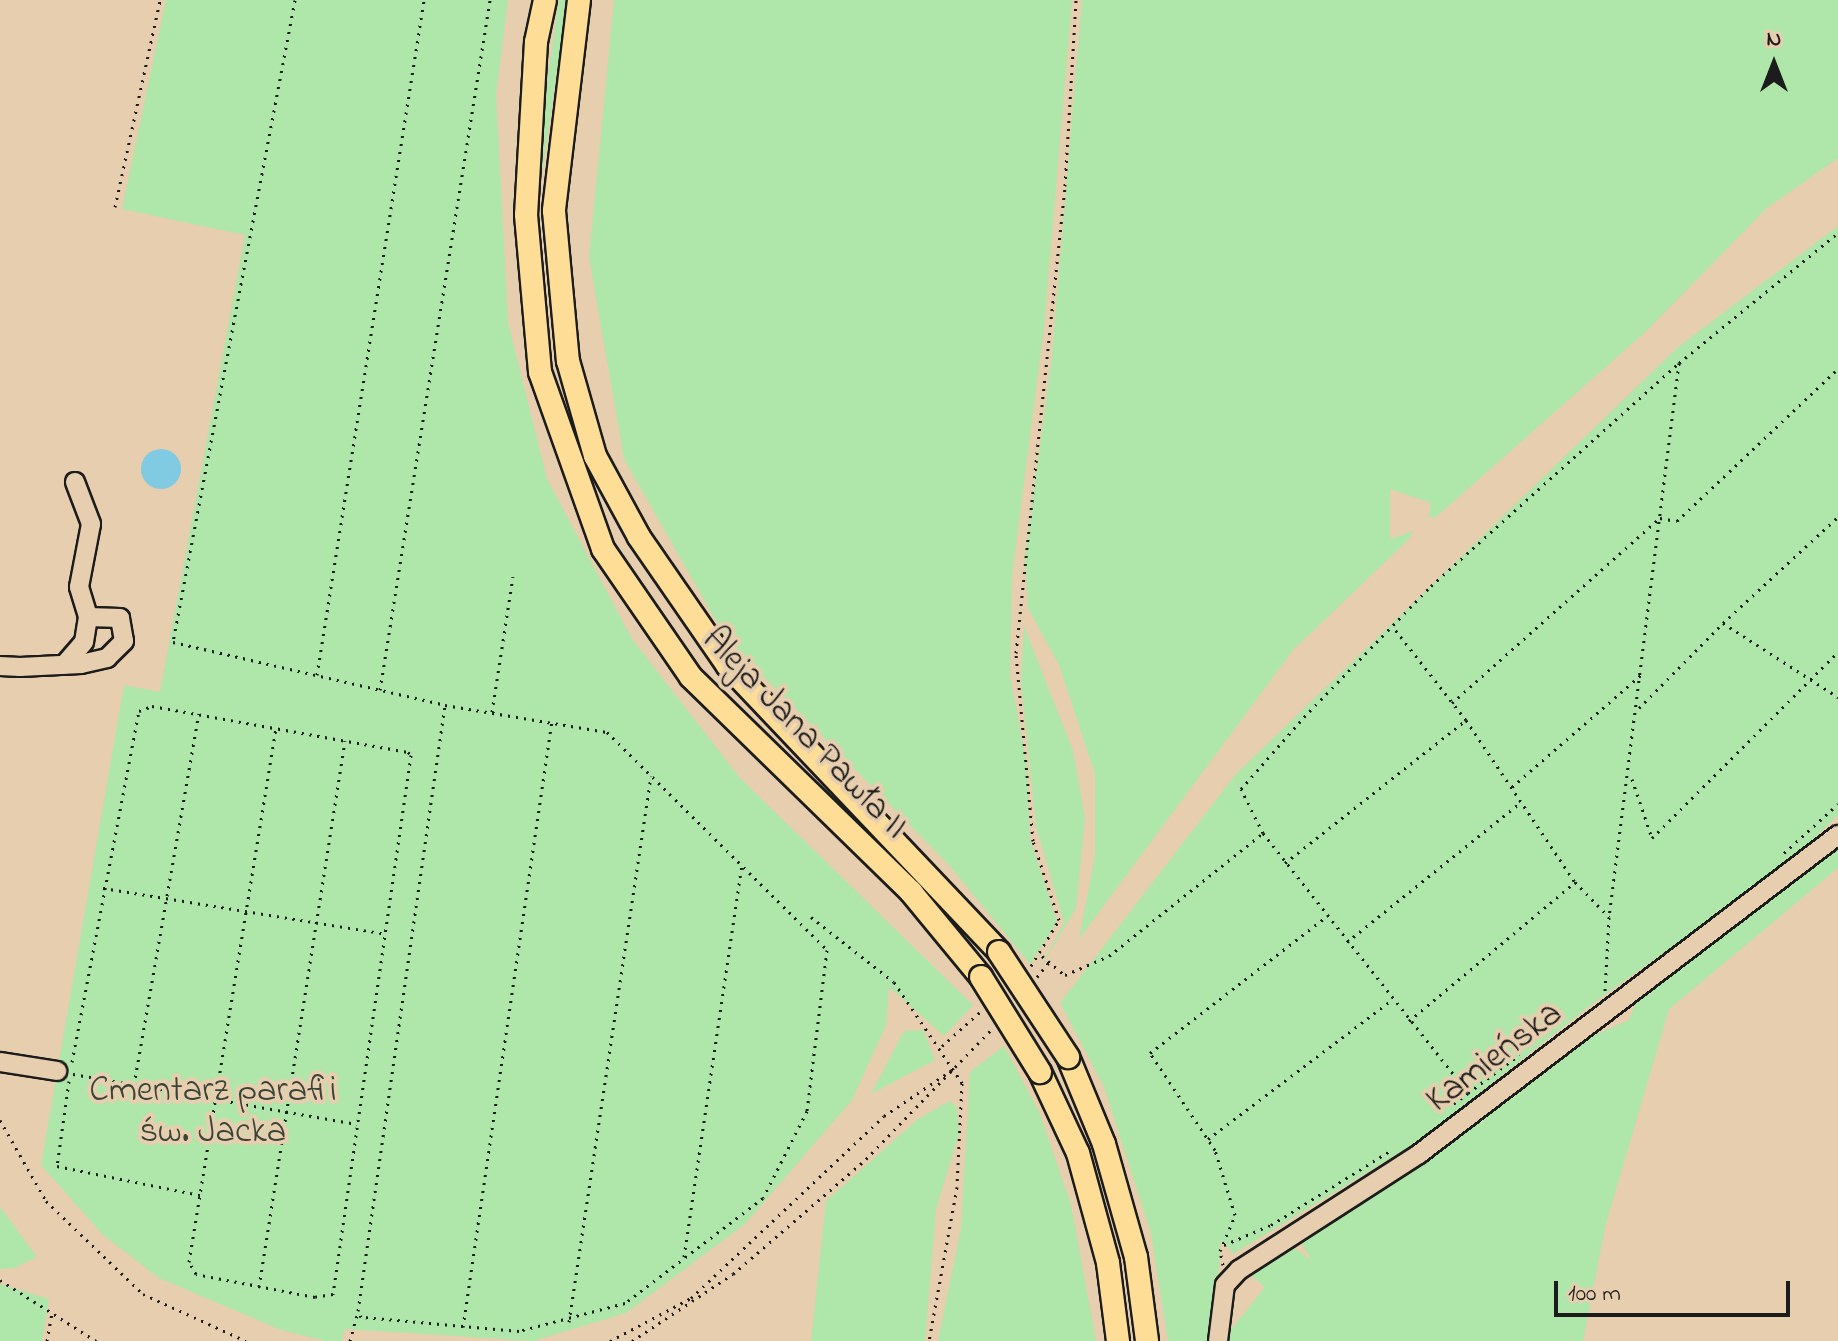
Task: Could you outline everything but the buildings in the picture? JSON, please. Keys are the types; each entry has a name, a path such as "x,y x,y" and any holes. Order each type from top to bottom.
{"main road":[{"name":"Aleja Jana Pawła II","path":"545,0 536,42 526,215 540,372 603,549 691,677 911,892 981,977 1040,1072 1078,1153 1108,1263 1118,1341"},
{"name":"Aleja Jana Pawła II","path":"579,0 554,211 568,361 595,456 639,537 728,666 999,952 1068,1057 1104,1144 1136,1257 1147,1341"}],"street":[{"path":"64,665 84,642 88,617 79,587 91,524 75,482"},
{"path":"0,666 64,665 107,658 124,641 120,618 88,617"},
{"name":"Kamieńska","path":"1218,1341 1225,1285 1239,1270 1419,1154 1838,835"},
{"path":"0,1062 64,1072"}],"path":[{"path":"115,207 160,0"},
{"path":"295,0 173,642 445,705 607,732 827,950 807,1111 763,1198 625,1303 569,1322 519,1331 361,1317 358,1311"},
{"path":"317,675 424,0"},
{"path":"380,690 490,0"},
{"path":"1058,914 1033,841 1015,669 1065,186 1076,0"},
{"path":"1468,1093 1285,863 1263,833 1241,789 1392,626 1679,363 1838,233"},
{"path":"1594,999 1607,989 1609,917 1631,775 1679,363"},
{"path":"1660,518 1677,521 1838,369"},
{"path":"1638,709 1723,623 1838,517"},
{"path":"1452,703 1660,518"},
{"path":"492,713 513,577"},
{"path":"1723,623 1838,697"},
{"path":"1392,626 1466,720 1575,882 1609,917"},
{"path":"1631,775 1652,838 1838,652"},
{"path":"1512,787 1641,675"},
{"path":"350,1341 358,1311 445,705"},
{"path":"200,1195 57,1166 64,1072 135,718 152,706 199,714 276,728 345,741 411,755 333,1294 259,1287 190,1270 276,728"},
{"path":"134,1085 199,714"},
{"path":"1285,863 1466,720"},
{"path":"462,1328 552,721"},
{"path":"259,1287 345,741"},
{"path":"569,1322 651,775"},
{"path":"1347,942 1521,802"},
{"path":"1041,955 1065,975 1109,956 1263,833"},
{"path":"684,1257 742,866"},
{"path":"1409,1021 1575,882"},
{"path":"103,888 386,934"},
{"path":"1327,916 1150,1053 1208,1139 1235,1215 1224,1245 1271,1225 1394,1148"},
{"path":"811,917 894,982 906,1011 955,1068 962,1083 961,1143 929,1341"},
{"path":"1030,986 1050,961"},
{"path":"1208,1139 1392,1000"},
{"path":"632,1341 733,1274 866,1159 997,1025"},
{"path":"1444,1113 1531,1046"},
{"path":"610,1341 691,1298 884,1116 955,1068"},
{"path":"64,1072 357,1124"},
{"path":"0,1120 46,1201 143,1294 246,1341"},
{"path":"0,1280 96,1341"},
{"path":"47,1341 52,1314"}],"green space":[{"name":"Cmentarz parafii św. Jacka","path":"166,0 508,0 496,95 508,323 547,479 632,639 740,778 973,1005 944,1036 889,987 886,1025 852,1100 745,1224 626,1313 533,1341 344,1329 342,1341 326,1341 281,1330 159,1278 103,1235 41,1165 124,685 160,692 245,235 122,209"},
{"path":"559,0 567,0 542,175 534,175"},
{"path":"614,0 1072,0 1044,327 1012,575 1010,676 1027,765 1030,839 1057,922 1030,964 949,865 726,638 624,459 589,257"},
{"path":"1082,0 1838,0 1838,158 1767,208 1644,333 1436,517 1429,517 1431,503 1390,489 1390,539 1414,531 1408,540 1293,650 1079,939 1095,856 1095,774 1059,665 1028,608 1025,559 1052,355"},
{"path":"1838,226 1838,815 1791,861 1596,1001 1417,1142 1233,1254 1221,1239 1214,1341 1168,1341 1151,1233 1104,1087 1060,1003 1236,774 1678,347"},
{"path":"1024,626 1073,751 1085,818 1076,908 1037,974 1064,923 1036,826 1021,682"},
{"path":"1838,842 1838,868 1669,1009 1605,1227 1583,1341 1222,1341 1265,1287 1247,1272 1290,1245 1312,1261 1299,1239 1595,1035 1629,1020 1636,1002"},
{"path":"923,1030 935,1060 871,1094 904,1031"},
{"path":"1004,1046 1039,1112 1071,1205 1096,1341 938,1341 961,1228 970,1072"},
{"path":"949,1101 957,1107 959,1133 936,1209 925,1341 811,1341 826,1201 917,1120"},
{"path":"0,1207 37,1257 14,1268 0,1269"},
{"path":"0,1284 49,1299 42,1341 0,1341"}],"water":[{"path":"161,449 175,455 181,469 175,483 161,489 147,483 141,469 147,455"}]}
